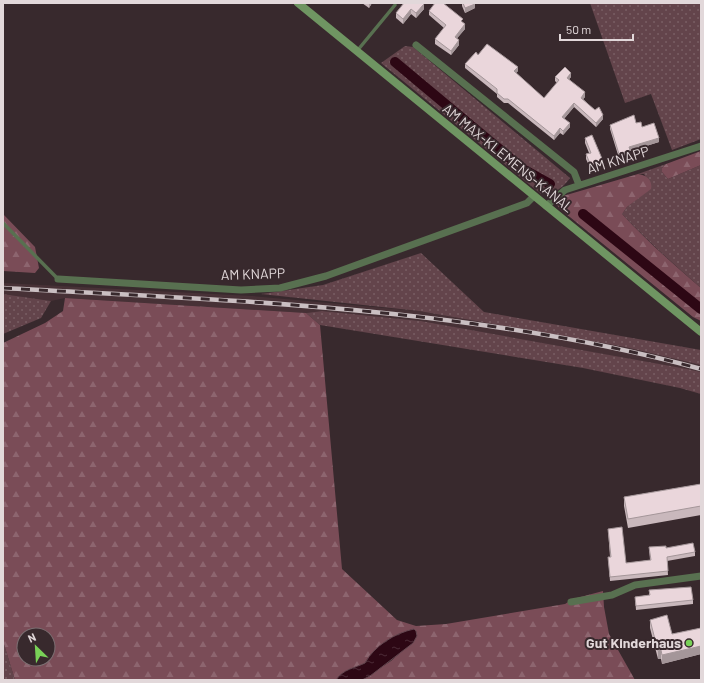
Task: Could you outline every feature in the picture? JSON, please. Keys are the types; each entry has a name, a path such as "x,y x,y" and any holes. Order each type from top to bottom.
{"main road":[{"name":"AM MAX-KLEMENS-KANAL","path":"298,3 359,48 546,206 701,332"}],"street":[{"name":"AM MAX-KLEMENS-KANAL","path":"416,44 574,172 579,185"},
{"name":"AM KNAPP","path":"546,206 566,190 701,146"},
{"name":"AM KNAPP","path":"58,279 241,290 280,288 326,276 527,204 534,196"},
{"path":"571,602 612,595 635,586 701,576"}],"lane":[{"path":"359,48 395,5"},
{"name":"AM KNAPP","path":"3,223 58,279"}],"shaded area":[{"path":"590,3 701,3 701,139 672,150 651,94 625,103"},
{"path":"405,46 413,47 570,178 567,182 558,190 541,194 381,63"},
{"path":"666,164 662,168 662,172 668,179 701,165 701,288 660,252 622,214 627,207 651,188 644,174 638,174"},
{"path":"421,253 484,312 701,350 701,365 625,347 419,311 261,294 323,285"},
{"path":"3,283 252,296 419,311 625,347 701,365 701,372 421,321 322,311 306,313 65,298 51,301 3,294"},
{"path":"3,294 51,301 41,318 3,334"},
{"path":"322,311 421,321 701,372 701,394 680,388 583,368 320,325 306,313"},
{"path":"3,641 15,680 3,680"}],"green space":[{"path":"701,151 701,165 668,179 662,172 662,168 666,164"},
{"path":"638,174 648,178 651,183 651,189 627,207 622,214 660,252 701,288 701,321 693,317 557,205 558,200 563,196"},
{"path":"3,214 35,247 39,268 35,273 3,271"},
{"path":"65,298 306,313 320,325 342,569 397,620 416,626 446,624 565,604 573,599 603,591 604,607 609,634 635,680 362,680 391,661 401,652 367,660 365,663 346,672 336,680 15,680 3,641 3,343 45,323 63,311"}],"water":[{"path":"414,629 417,636 413,643 370,676 362,680 336,680 342,673 365,663 374,651 386,641"}],"building":[{"path":"404,3 424,4 416,13 411,9 403,19 396,13"},
{"path":"435,3 443,3 463,19 461,21 465,24 455,37 459,40 451,51 435,39 446,25 429,11"},
{"path":"463,3 475,3 475,4 465,8"},
{"path":"487,44 518,67 514,71 544,98 559,80 555,77 565,67 571,73 567,78 585,92 581,98 595,110 599,107 603,115 596,123 574,103 562,117 570,123 563,131 560,128 554,136 508,99 504,99 497,93 497,89 465,64 476,52 478,55"},
{"path":"634,115 636,123 641,122 642,127 654,123 659,138 629,147 630,150 619,154 610,125"},
{"path":"592,135 603,161 591,166 586,154 591,153 585,138"},
{"path":"701,484 701,506 628,519 624,497"},
{"path":"622,527 626,563 651,560 649,547 666,546 666,548 693,543 695,552 667,557 668,571 610,577 608,557 611,557 608,529"},
{"path":"691,587 693,600 636,606 635,597 650,595 649,590"},
{"name":"Gut Kinderhaus","path":"667,615 672,634 701,628 701,646 662,655 661,650 658,651 650,620"}],"waterway":[{"path":"395,62 523,169 550,184"},
{"path":"583,214 701,309"}],"railway":[{"path":"3,288 267,303 354,310 442,320 529,332 615,348 701,369"}],"place":[{"name":"Gut Kinderhaus","path":"689,643"}]}
